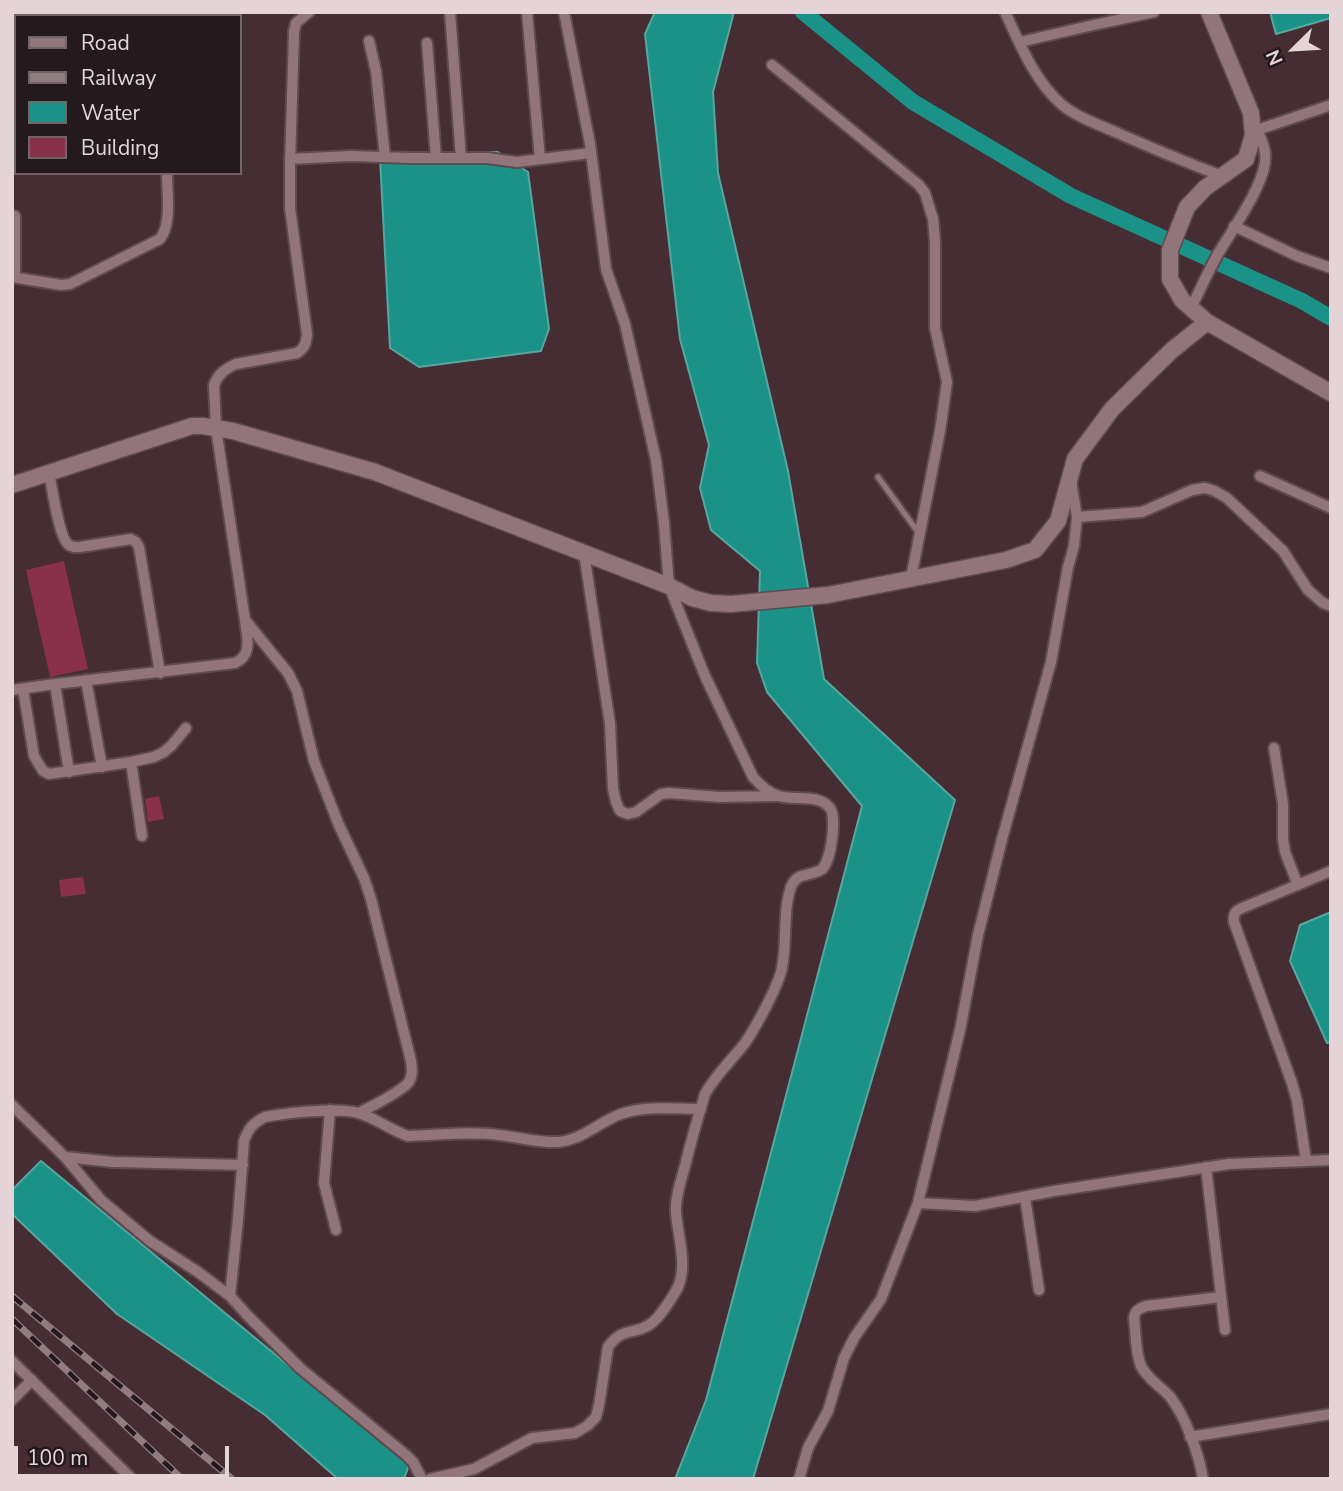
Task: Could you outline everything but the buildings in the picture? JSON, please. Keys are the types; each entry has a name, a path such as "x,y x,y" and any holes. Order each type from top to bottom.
{"main road":[{"path":"1209,12 1251,113 1254,135 1246,159 1205,188 1187,206 1170,250 1170,279 1182,300 1208,322 1331,393"},
{"path":"12,485 192,426 203,426 375,472 669,586 692,598 731,604 828,595 1006,560 1035,550 1058,521 1075,459 1112,409 1171,351 1208,322"}],"street":[{"path":"186,728 172,745 154,757 49,774 43,771 34,756 18,690 235,663 246,655 245,620 216,428 214,385 222,372 236,364 297,353 306,344 307,334 290,208 290,159 296,23 309,12"},
{"path":"450,12 461,158"},
{"path":"527,12 540,159"},
{"path":"564,12 592,153 606,269 625,324 656,460 669,586 705,676 753,777 761,786 779,796"},
{"path":"1005,12 1040,81 1060,103 1075,114 1175,159 1222,176"},
{"path":"1020,43 1154,12"},
{"path":"369,41 377,78 385,158"},
{"path":"426,43 436,158"},
{"path":"772,65 919,185 929,205 935,242 935,328 947,383 911,579"},
{"path":"1191,308 1208,271 1252,197 1265,164 1262,141 1254,126 1331,105"},
{"path":"290,159 350,156 488,158 517,162 592,153"},
{"path":"15,216 13,277 70,284 160,239 165,232 167,221 167,175"},
{"path":"1234,226 1297,256 1331,268"},
{"path":"49,473 61,533 68,545 80,547 131,539 139,547 160,673"},
{"path":"799,1479 808,1448 828,1410 844,1358 854,1338 881,1299 918,1203 960,1030 978,935 1051,662 1074,546 1077,517 1070,475"},
{"path":"1261,476 1331,508"},
{"path":"1077,517 1142,512 1192,490 1205,488 1215,491 1227,498 1283,551 1315,598 1331,606"},
{"path":"430,1479 474,1469 532,1438 575,1433 587,1426 596,1417 608,1347 613,1339 620,1334 643,1328 653,1321 677,1290 682,1267 676,1209 678,1189 705,1094 754,1029 777,984 782,970 792,885 796,878 815,873 825,866 834,824 829,806 809,798 779,796 720,797 669,793 661,794 636,812 628,814 620,811 613,789 610,724 584,553"},
{"path":"245,620 288,673 297,691 314,761 371,899 411,1061 412,1074 409,1082 359,1113"},
{"path":"86,680 102,766"},
{"path":"55,684 69,772"},
{"path":"1274,748 1282,793 1285,852 1298,885"},
{"path":"131,762 142,836"},
{"path":"1306,1160 1292,1083 1233,916 1242,908 1331,871"},
{"path":"12,1105 65,1157 94,1193 150,1241 230,1296 300,1368 406,1455 422,1479"},
{"path":"230,1296 244,1141 248,1130 256,1122 273,1115 348,1110 408,1136 498,1135 559,1142 585,1134 630,1111 701,1109"},
{"path":"330,1110 324,1183 336,1230"},
{"path":"65,1157 113,1162 243,1166"},
{"path":"918,1203 975,1206 1229,1164 1331,1160"},
{"path":"1206,1167 1225,1330"},
{"path":"1025,1197 1039,1290"},
{"path":"1203,1479 1200,1463 1179,1410 1142,1367 1134,1318 1135,1312 1146,1307 1222,1297"},
{"path":"12,1361 132,1479"},
{"path":"12,1400 32,1380"},
{"path":"1190,1437 1331,1415"}],"lane":[{"path":"878,477 920,534"}],"water":[{"path":"655,12 734,12 713,92 718,173 788,471 824,679 955,800 753,1479 675,1479 706,1400 862,806 767,692 757,663 760,571 711,530 700,488 709,445 680,339 645,34"},
{"path":"1270,12 1331,12 1331,18 1276,34"},
{"path":"498,152 528,172 549,329 541,351 419,367 390,348 380,158"},
{"path":"1331,912 1331,1042 1327,1043 1290,961 1300,925"},
{"path":"41,1161 409,1465 404,1479 338,1479 265,1415 117,1314 12,1214 12,1190"}],"waterway":[{"path":"803,12 913,102 1071,196 1302,301 1331,318"}],"railway":[{"path":"12,1296 232,1479"},
{"path":"12,1319 182,1479"}]}
